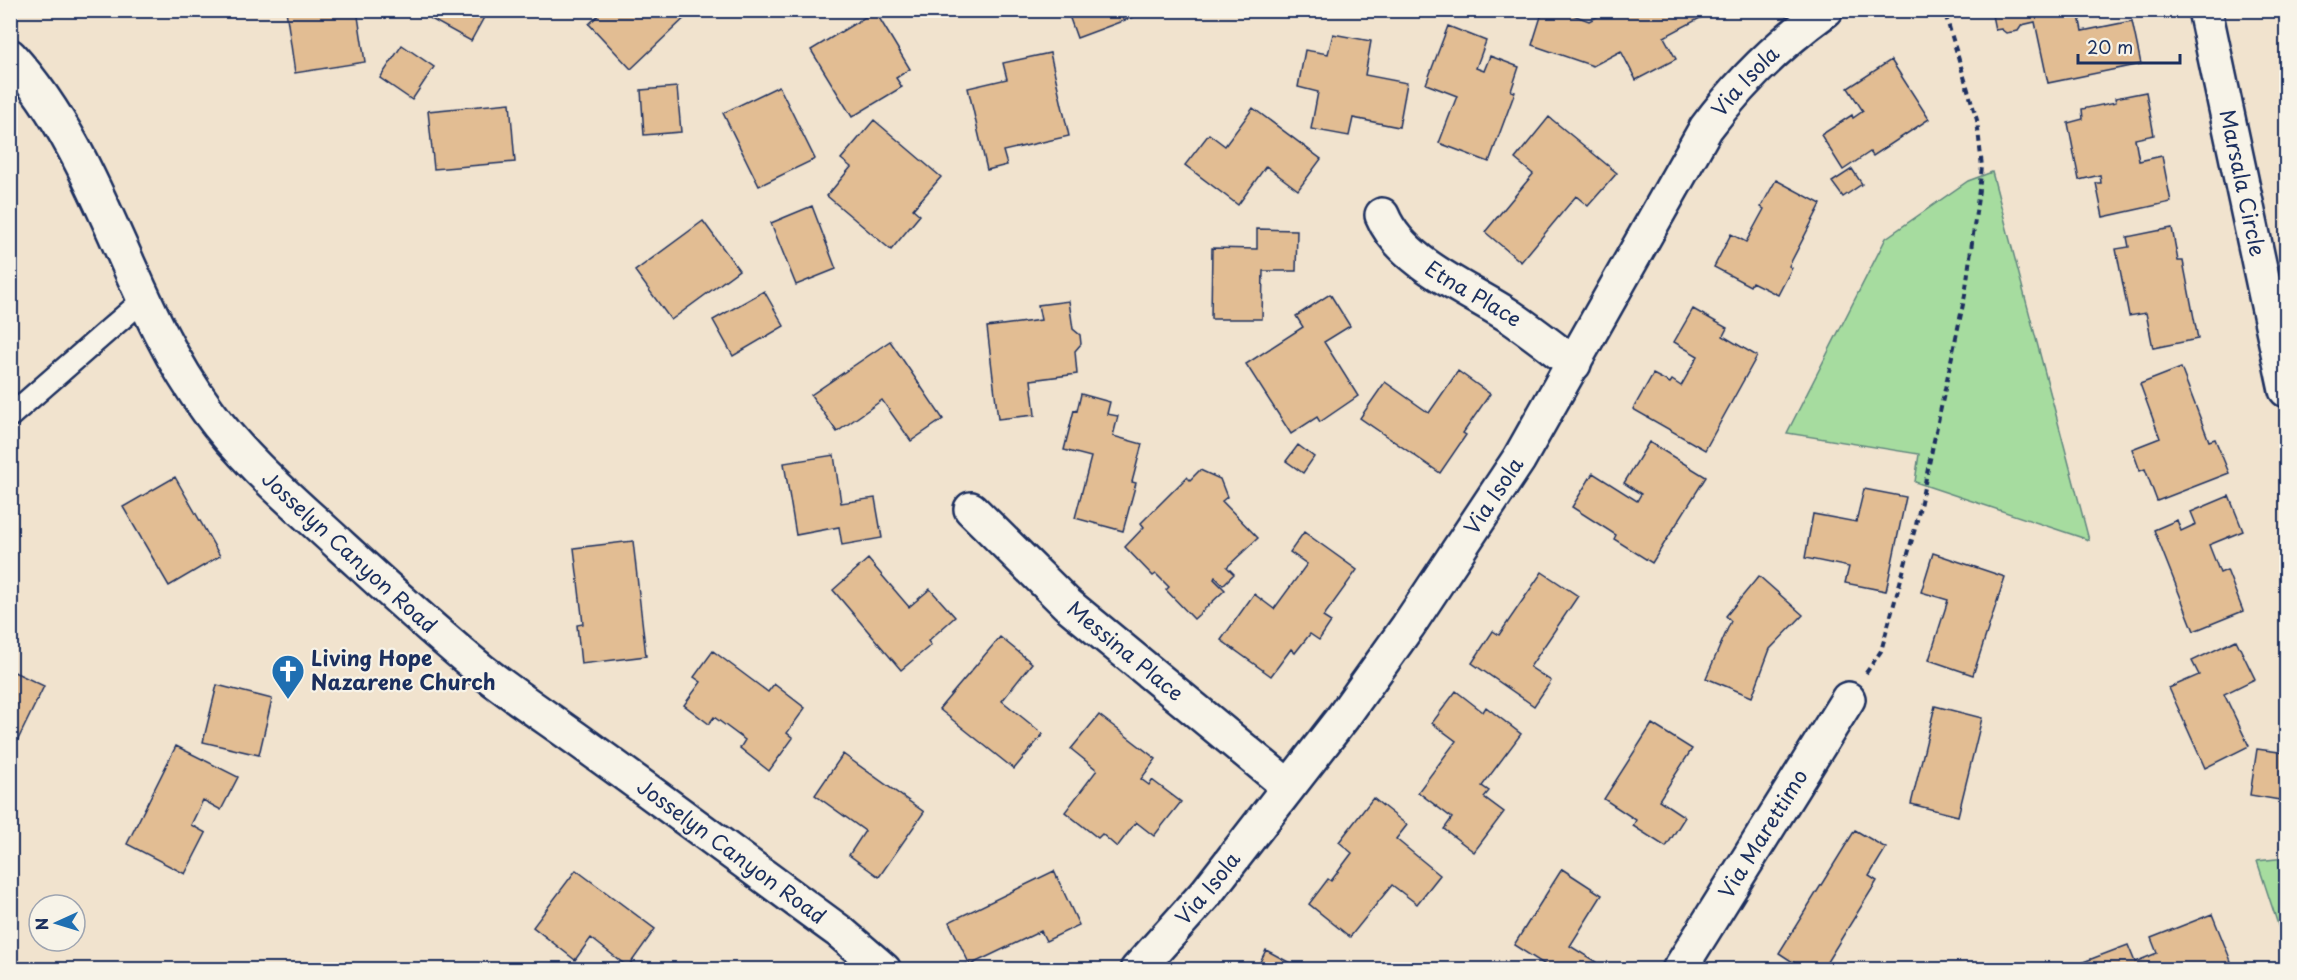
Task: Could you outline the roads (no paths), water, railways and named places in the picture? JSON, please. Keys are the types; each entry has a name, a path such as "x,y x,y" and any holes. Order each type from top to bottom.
{"street":[{"name":"Via Isola","path":"1137,969 1207,892 1343,717 1408,626 1519,459 1706,128 1794,20 1826,10"},
{"name":"Marsala Circle","path":"2205,10 2286,390"},
{"name":"Josselyn Canyon Road","path":"10,56 30,78 58,121 104,212 143,300 184,375 207,411 232,441 286,495 400,600 482,671 830,926 885,969"},
{"name":"Etna Place","path":"1382,215 1393,237 1403,247 1442,275 1510,316 1574,364"},
{"name":"Messina Place","path":"971,509 1067,604 1288,786"},
{"name":"Via Marettimo","path":"1679,969 1848,699"}],"lane":[{"path":"10,416 143,300"}],"place":[{"name":"Living Hope Nazarene Church","path":"288,700"}]}
